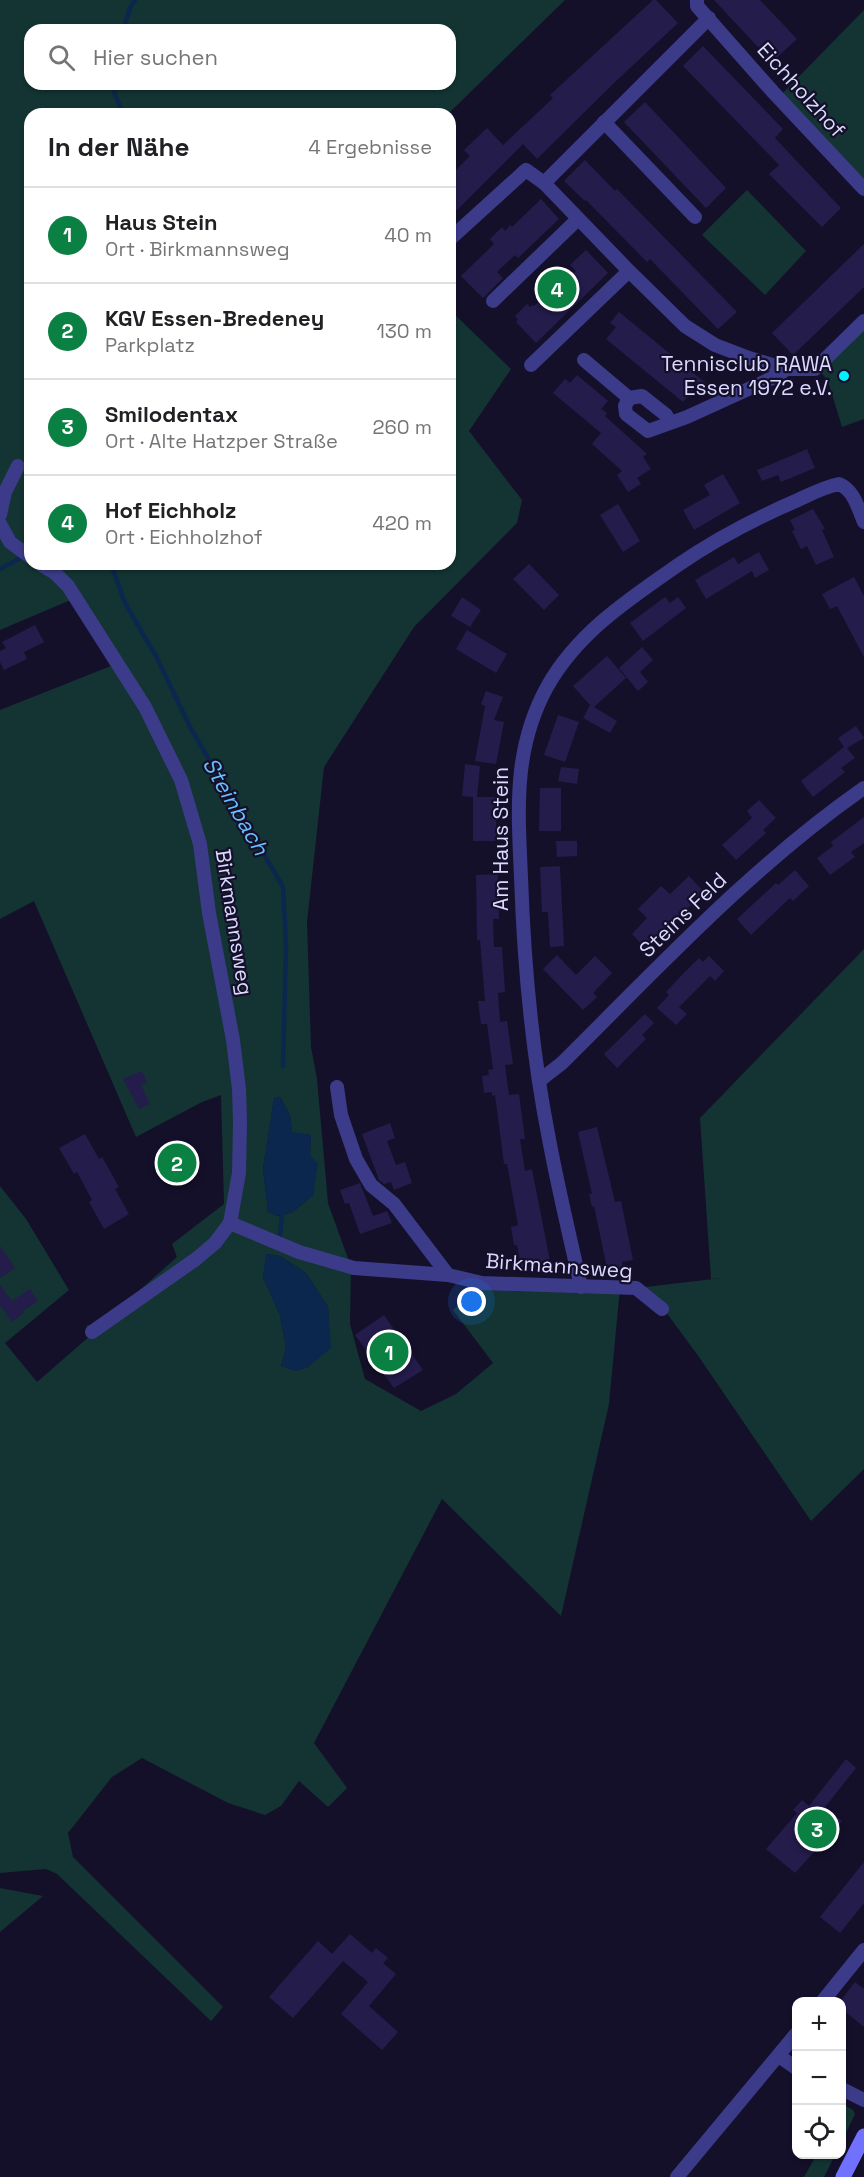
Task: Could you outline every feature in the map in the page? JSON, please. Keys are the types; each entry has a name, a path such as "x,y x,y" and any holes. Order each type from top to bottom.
{"main road":[{"path":"843,2177 864,2136"}],"street":[{"name":"Eichholzhof","path":"697,0 698,6 796,117 864,189"},
{"path":"544,183 709,18"},
{"path":"604,122 695,217"},
{"path":"456,234 526,170 544,183 685,326 715,345 786,369 815,369 864,321"},
{"path":"493,301 578,219"},
{"path":"531,365 629,271"},
{"path":"584,360 629,398 642,396 666,415 670,422"},
{"path":"629,398 625,406 626,414 648,431 687,417 779,375 786,369"},
{"path":"0,515 5,492 18,466"},
{"name":"Am Haus Stein","path":"581,1287 548,1138 539,1081 522,925 518,795 527,732 547,686 568,656 601,622 644,588 701,549 772,512 832,485 845,486 851,492 864,522"},
{"path":"0,524 10,542 24,552"},
{"name":"Birkmannsweg","path":"50,570 68,586 145,707 181,780 200,844 208,913 233,1040 238,1089 240,1155 230,1224 299,1252 354,1268 448,1275 482,1283 636,1288 662,1309"},
{"name":"Steins Feld","path":"539,1081 562,1063 745,883 864,788"},
{"path":"337,1087 341,1115 356,1159 371,1185 394,1204 448,1275"},
{"path":"92,1332 196,1258 215,1243 230,1224"},
{"path":"825,1997 864,1950"},
{"path":"677,2177 792,2039"},
{"path":"779,2056 792,2065"},
{"path":"846,2091 864,2100"}],"green space":[{"path":"0,0 565,0 454,108 24,108 24,546 0,521"},
{"path":"864,10 864,186 780,96"},
{"path":"747,190 806,251 765,295 702,235"},
{"path":"456,316 511,369 469,431 522,500 517,523 414,627 324,767 307,922 311,1047 317,1079 328,1203 351,1267 350,1324 365,1379 421,1411 456,1394 493,1363 453,1310 482,1283 620,1288 609,1404 561,1616 442,1499 314,1743 347,1788 328,1807 299,1781 281,1806 265,1815 228,1803 142,1758 112,1777 68,1833 73,1857 223,2007 211,2021 57,1874 46,1869 0,1873 0,1186 26,1219 69,1290 5,1343 37,1382 91,1335 86,1326 105,1321 177,1257 172,1244 224,1204 221,1095 202,1102 136,1137 34,901 0,919 0,710 116,664 144,707 174,768 199,844 207,913 235,1078 235,1041 210,913 202,843 182,780 144,706 75,599 47,570 456,570","holes":["280,1097 290,1115 292,1133 311,1135 310,1155 317,1164 313,1195 293,1212 278,1216 268,1212 263,1169 274,1099","267,1254 280,1256 306,1273 328,1307 330,1348 308,1367 296,1371 281,1366 286,1348 280,1315 263,1277"]},
{"name":"Tennisclub RAWA Essen 1972 e.V.","path":"864,325 864,419 842,427 828,381 819,370"},
{"path":"0,524 24,549 24,570 45,570 73,599 0,630"},
{"path":"864,949 864,1469 811,1521 663,1308 637,1288 722,1278 711,1279 700,1118"},
{"path":"0,1888 43,1896 0,1932"},
{"path":"846,2106 855,2114 846,2133"},
{"path":"814,2159 833,2159 824,2177 804,2177"}],"water":[{"path":"280,1097 290,1115 292,1132 311,1135 310,1155 318,1163 313,1195 293,1212 277,1216 268,1212 263,1169 274,1098"},
{"path":"266,1254 280,1256 306,1273 328,1307 331,1348 308,1367 296,1371 281,1366 286,1348 280,1315 263,1277"}],"building":[{"path":"653,0 656,0 678,23 537,159 523,144 456,211 456,170 470,156 464,150 487,128 503,145 553,98 550,95"},
{"path":"714,0 760,0 797,39 772,62"},
{"path":"703,46 783,129 775,138 841,208 822,227 769,174 779,165 683,66"},
{"path":"645,102 726,188 706,208 624,122"},
{"path":"585,160 615,191 617,189 737,312 718,329 650,259 647,262 564,181"},
{"path":"541,199 559,219 518,258 515,255 497,272 503,278 483,298 461,276 494,244 490,239 502,227 505,231 510,225 512,227"},
{"path":"864,244 864,287 793,355 772,333"},
{"path":"586,250 608,273 536,343 516,322 518,319 515,316 527,304 530,307 534,306 551,290 554,292 576,271 570,265"},
{"path":"619,312 707,384 699,394 694,389 683,402 606,339 616,327 610,323"},
{"path":"577,375 608,401 601,409 607,413 605,416 647,454 643,457 651,469 637,478 641,484 628,492 617,475 622,471 592,444 601,433 553,393 565,379 570,383"},
{"path":"807,449 815,468 781,482 778,475 762,481 757,470"},
{"path":"723,474 740,503 694,530 683,510 710,495 704,485"},
{"path":"618,504 640,541 623,552 600,515"},
{"path":"813,509 825,529 822,530 834,557 816,565 807,546 801,549 792,531 795,530 790,520"},
{"path":"759,552 769,570 755,578 752,571 706,599 695,580 734,557 738,564"},
{"path":"529,564 559,595 544,610 513,579"},
{"path":"854,577 864,596 864,657 837,606 830,609 822,594"},
{"path":"462,597 481,610 470,627 451,616"},
{"path":"665,597 670,603 678,597 686,608 643,641 630,623"},
{"path":"35,625 44,642 24,652 27,659 4,670 0,662 0,651 6,648 2,642"},
{"path":"467,630 507,654 496,673 456,649"},
{"path":"642,647 653,660 640,672 648,682 638,691 619,668"},
{"path":"607,656 626,678 594,707 617,721 610,733 583,718 590,705 573,686"},
{"path":"486,691 503,697 494,720 504,722 496,764 475,761 485,706 481,704"},
{"path":"558,715 579,722 565,762 544,755"},
{"path":"856,726 864,738 847,748 855,758 841,768 845,772 813,797 801,781 844,747 838,738"},
{"path":"465,764 480,766 477,797 496,797 496,841 473,841 473,797 462,796"},
{"path":"561,767 579,769 577,784 558,781"},
{"path":"540,788 561,788 561,831 539,831"},
{"path":"759,800 776,818 763,830 766,833 736,860 722,845 752,818 747,811"},
{"path":"864,817 864,843 851,852 855,857 830,875 817,858 833,846 831,842"},
{"path":"556,841 577,841 577,856 557,857"},
{"path":"560,866 564,946 550,947 548,912 542,912 540,867"},
{"path":"795,870 809,886 793,901 790,898 751,935 737,919 776,883 778,885"},
{"path":"498,874 499,919 493,919 494,947 502,947 505,992 498,993 500,1022 507,1021 513,1064 505,1065 509,1095 519,1094 525,1139 520,1139 525,1171 532,1169 551,1266 522,1272 511,1227 518,1225 507,1164 504,1164 495,1095 492,1096 492,1092 484,1093 482,1076 489,1075 488,1070 493,1069 487,1024 481,1024 478,1001 485,1001 480,940 477,940 476,875"},
{"path":"689,876 704,892 646,949 632,934 647,918 638,909 661,886 670,894"},
{"path":"557,955 576,975 595,956 612,973 593,993 597,997 583,1010 543,969"},
{"path":"709,956 724,971 715,981 710,976 679,1007 687,1014 676,1025 657,1008 669,995 666,992 699,958 703,962"},
{"path":"645,1014 654,1023 642,1035 646,1039 617,1068 604,1054"},
{"path":"142,1071 147,1083 141,1085 150,1104 139,1109 123,1079"},
{"path":"390,1123 395,1138 387,1141 396,1165 405,1162 412,1183 394,1190 391,1182 384,1184 379,1180 362,1134"},
{"path":"597,1127 615,1202 621,1201 633,1260 622,1262 624,1270 608,1273 594,1206 592,1207 589,1194 592,1194 578,1132"},
{"path":"85,1134 99,1159 102,1157 119,1187 115,1189 129,1214 104,1229 89,1202 92,1200 77,1172 74,1174 59,1148"},
{"path":"360,1183 373,1216 387,1211 392,1223 360,1234 349,1203 345,1204 340,1190"},
{"path":"0,1246 15,1268 0,1278"},
{"path":"0,1285 12,1301 30,1289 38,1301 12,1322 0,1305"},
{"path":"384,1315 423,1370 394,1388 355,1335"},
{"path":"846,1759 856,1768 825,1807 842,1821 795,1873 766,1849 797,1813 793,1810 802,1800 809,1806"},
{"path":"864,1862 864,1903 840,1933 820,1917"},
{"path":"350,1934 372,1953 376,1948 388,1958 383,1963 396,1974 369,2006 398,2032 382,2050 341,2014 368,1982 343,1961 293,2018 269,1997 318,1941 332,1954"},
{"path":"855,1982 864,1989 864,2027 846,2012 846,1997 844,1997"}],"waterway":[{"name":"Steinbach","path":"125,24 135,0"},
{"name":"Steinbach","path":"113,90 120,108"},
{"path":"0,569 24,556"},
{"name":"Steinbach","path":"113,570 125,603 157,658 190,727 283,887 286,945 283,1066"},
{"path":"280,1237 282,1215"}],"place":[{"name":"Hof Eichholz","path":"557,289"},
{"name":"Tennisclub RAWA Essen 1972 e.V.","path":"844,376"},
{"name":"KGV Essen-Bredeney","path":"177,1163"},
{"name":"Haus Stein","path":"389,1352"},
{"name":"Smilodentax","path":"817,1829"}]}
